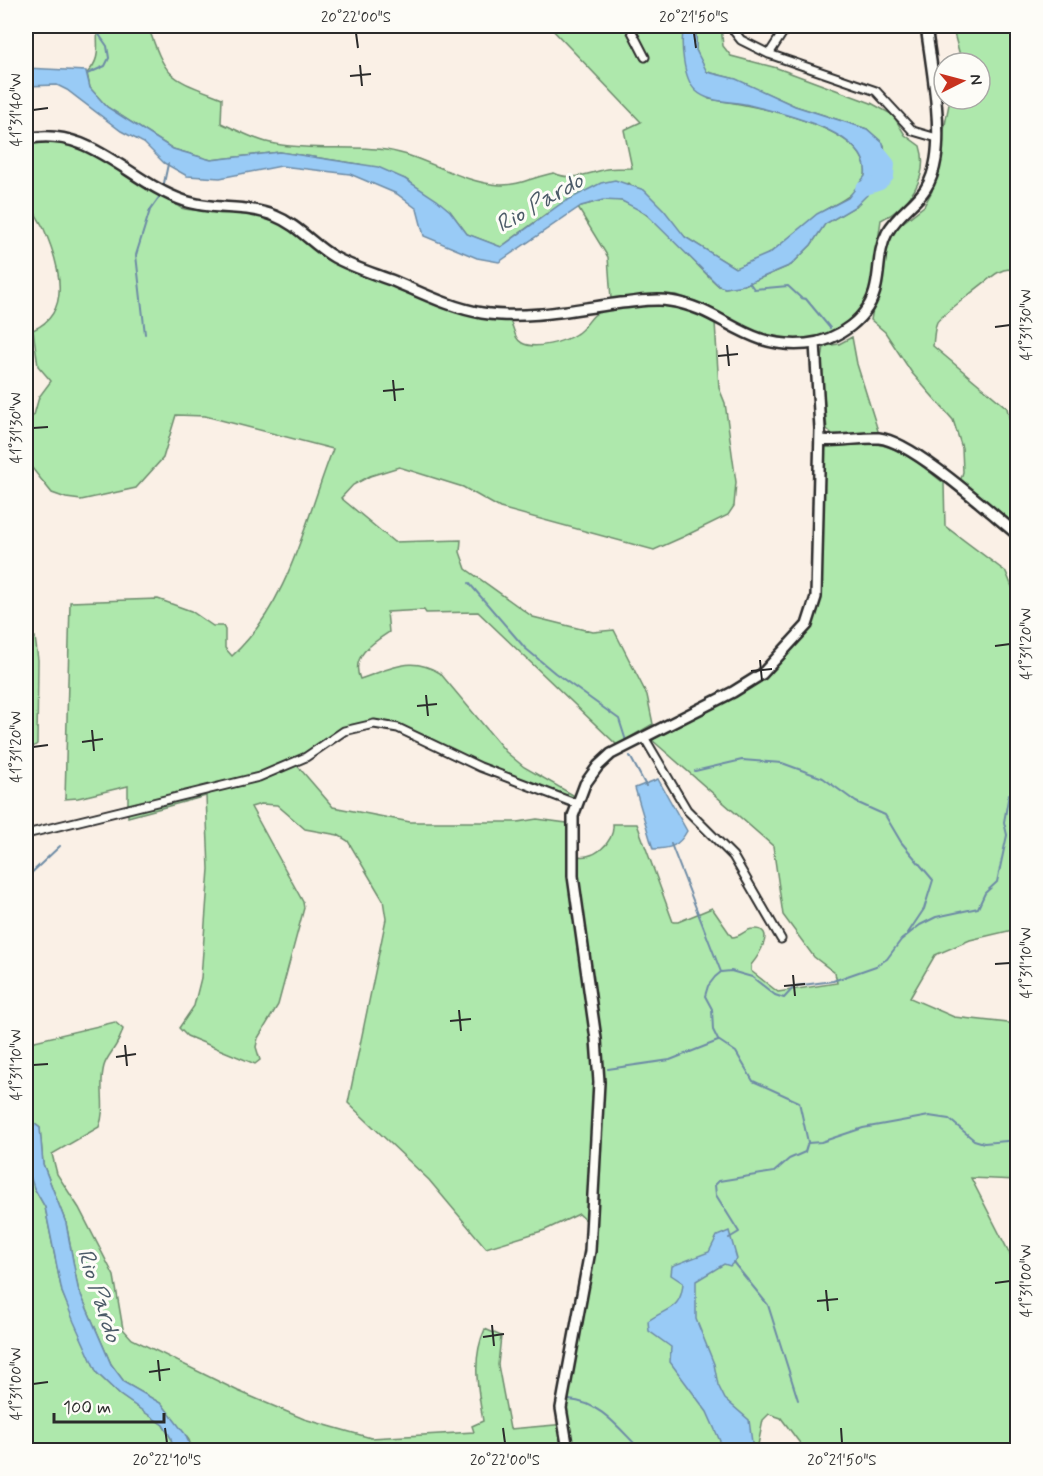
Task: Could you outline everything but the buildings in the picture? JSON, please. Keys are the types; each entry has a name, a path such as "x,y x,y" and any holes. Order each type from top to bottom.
{"main road":[{"path":"26,139 49,136 75,140 183,201 202,206 249,209 275,216 342,261 467,310 519,315 663,300 703,310 743,334 759,340 776,344 815,343 838,335 857,320 867,308 876,289 879,260 885,237 926,189 934,171 938,138 926,26"},
{"path":"568,1450 561,1401 590,1251 599,1082 596,1039 573,876 573,816 585,784 598,766 628,745 752,682 807,625 816,597 820,440 815,343"},
{"path":"820,440 878,438 891,442 932,467 1017,535"}],"street":[{"path":"629,26 645,57"},
{"path":"730,26 741,39 770,54 876,91 916,134 938,138"},
{"path":"770,54 787,26"},
{"path":"26,834 259,777 306,757 344,731 374,724 398,728 480,767 577,804"},
{"path":"644,737 687,810 733,856 781,939"}],"green space":[{"path":"98,26 148,26 160,57 172,74 190,85 222,98 221,123 255,138 290,146 386,150 401,153 471,180 500,185 514,184 554,173 574,177 607,169 632,168 624,130 641,122 549,26 684,26 684,51 709,99 776,112 804,120 829,131 849,143 862,158 865,176 861,184 850,195 816,216 778,247 758,260 735,268 685,237 629,183 546,214 501,247 467,234 450,211 405,179 359,164 280,152 211,160 173,149 107,107 90,88 87,73 97,56"},
{"path":"696,26 721,26 723,46 731,56 777,68 871,103 893,115 905,135 920,146 922,169 914,190 900,208 881,220 870,296 850,323 818,340 766,337 739,328 705,305 677,295 660,294 611,299 608,257 578,208 581,206 612,200 622,201 635,207 660,226 708,276 719,286 725,288 744,285 791,265 811,245 825,224 856,206 884,176 886,162 884,145 867,129 795,106 735,79 704,71 696,50"},
{"path":"952,26 1017,26 1017,271 1008,269 999,272 940,319 935,328 933,346 1007,408 1017,452 1017,529 960,482 963,472 962,448 953,420 912,373 885,332 871,320 883,251 896,228 924,206 932,191 948,111 992,111 992,51 959,51"},
{"path":"58,141 84,148 181,208 256,213 289,230 340,264 439,305 493,319 509,320 517,338 528,345 549,344 571,337 599,312 613,308 674,306 715,322 719,388 725,403 736,482 734,506 728,515 683,537 654,550 500,508 463,487 399,467 370,476 353,485 341,498 394,542 461,540 460,552 466,569 533,617 593,632 614,630 647,695 653,724 617,745 478,612 426,613 424,610 387,612 389,632 364,651 360,657 358,671 360,679 409,664 419,665 440,673 506,752 524,767 573,795 573,798 571,800 504,775 399,726 379,721 358,725 295,763 333,807 410,822 518,822 537,819 574,824 574,855 588,856 601,849 610,838 613,824 637,824 673,922 712,908 732,937 750,929 760,930 764,933 764,944 751,965 751,971 778,992 837,983 835,973 814,957 783,915 773,846 652,740 701,714 704,704 763,672 809,618 815,594 812,546 815,501 824,442 836,446 869,443 894,449 912,459 944,483 945,526 1006,572 1017,599 1017,929 970,940 935,955 910,998 954,1017 1017,1024 1017,1180 971,1178 1017,1268 1018,1433 1010,1450 805,1450 781,1418 769,1414 763,1420 757,1450 192,1450 189,1440 162,1404 125,1383 111,1364 78,1288 66,1223 43,1164 40,1128 26,1117 26,1043 115,1022 123,1029 102,1074 102,1112 99,1127 52,1154 57,1174 79,1208 114,1276 123,1329 132,1339 238,1391 304,1419 371,1438 474,1432 472,1426 483,1421 477,1363 485,1329 501,1336 498,1365 510,1429 566,1424 562,1409 590,1224 579,1214 545,1230 486,1248 429,1180 348,1103 386,919 383,900 348,841 338,835 305,829 277,805 261,804 251,807 303,902 304,908 278,1005 258,1038 256,1047 260,1060 255,1064 187,1036 179,1028 194,1006 201,978 209,869 206,796 128,817 128,786 65,799 70,602 158,599 191,611 213,626 223,626 225,648 232,656 252,635 282,586 294,559 333,449 205,416 176,415 163,458 136,488 81,500 66,498 52,493 26,464 26,422 34,415 39,397 51,381 38,366 33,330 46,322 54,311 59,285 49,242 27,196 24,180 26,145"},
{"path":"852,337 857,364 879,434 835,437 827,429 821,366 824,346 839,344"},
{"path":"35,637 38,660 37,744 26,753 26,639"},
{"path":"26,1150 34,1188 45,1207 62,1292 97,1373 120,1395 163,1425 171,1438 173,1450 26,1450"}],"water":[{"path":"684,26 696,26 696,50 707,72 736,79 795,106 867,129 883,143 886,156 884,176 881,181 856,206 825,224 811,245 791,265 744,285 725,288 719,286 645,213 622,201 603,200 581,206 499,262 477,258 424,236 417,209 397,194 350,174 281,166 220,178 187,176 164,163 144,143 121,131 67,90 57,85 26,86 26,68 86,71 90,88 107,107 173,149 211,160 280,152 378,167 405,179 437,200 450,211 467,234 501,247 562,203 601,183 615,180 644,190 664,210 685,237 735,268 770,253 817,214 848,198 865,176 863,161 854,147 840,136 822,127 802,119 742,103 708,98 696,91 685,69 682,41"},
{"path":"658,779 687,831 673,846 653,849 635,788"},
{"path":"26,1117 40,1128 43,1164 66,1223 78,1288 111,1364 125,1383 162,1404 185,1434 192,1450 173,1450 171,1438 163,1425 120,1395 97,1373 62,1292 45,1207 34,1188 29,1173"},
{"path":"729,1231 737,1259 730,1266 724,1264 696,1281 696,1319 714,1364 718,1385 725,1399 749,1420 753,1450 724,1450 707,1412 670,1362 671,1347 649,1331 648,1321 672,1307 680,1298 683,1283 671,1275 672,1266 709,1252 717,1236"}],"waterway":[{"path":"87,74 105,66 109,58 107,46 93,26"},
{"name":"Rio Pardo","path":"862,189 880,183 887,176 888,164 876,149"},
{"path":"163,188 168,164"},
{"path":"145,334 136,255 150,210 160,196"},
{"path":"749,282 754,289 788,286 801,298 806,299 830,328"},
{"path":"469,583 525,648 555,673 619,719 627,744"},
{"path":"630,756 646,786"},
{"path":"695,771 742,760 782,763 823,778 856,802 885,815 901,842 933,880 924,909 908,933"},
{"path":"729,1238 739,1232 716,1195 715,1185 719,1181 774,1172 789,1159 805,1152 808,1142 799,1102 753,1081 736,1052 718,1040 713,1030 712,1009 705,996 708,986 721,972 731,971 752,977 775,995 784,998 795,986 833,981 876,966 887,959 901,940 920,925 936,917 978,908 985,893 997,882 1007,835 1004,822 1009,794 1018,789"},
{"path":"671,844 721,972"},
{"path":"26,878 60,846"},
{"path":"608,1069 670,1060 718,1041"},
{"path":"808,1143 821,1142 863,1128 929,1116 949,1119 974,1140 984,1143 1018,1140"},
{"path":"733,1262 768,1305 798,1400"},
{"path":"569,1400 600,1411 641,1450"}]}
